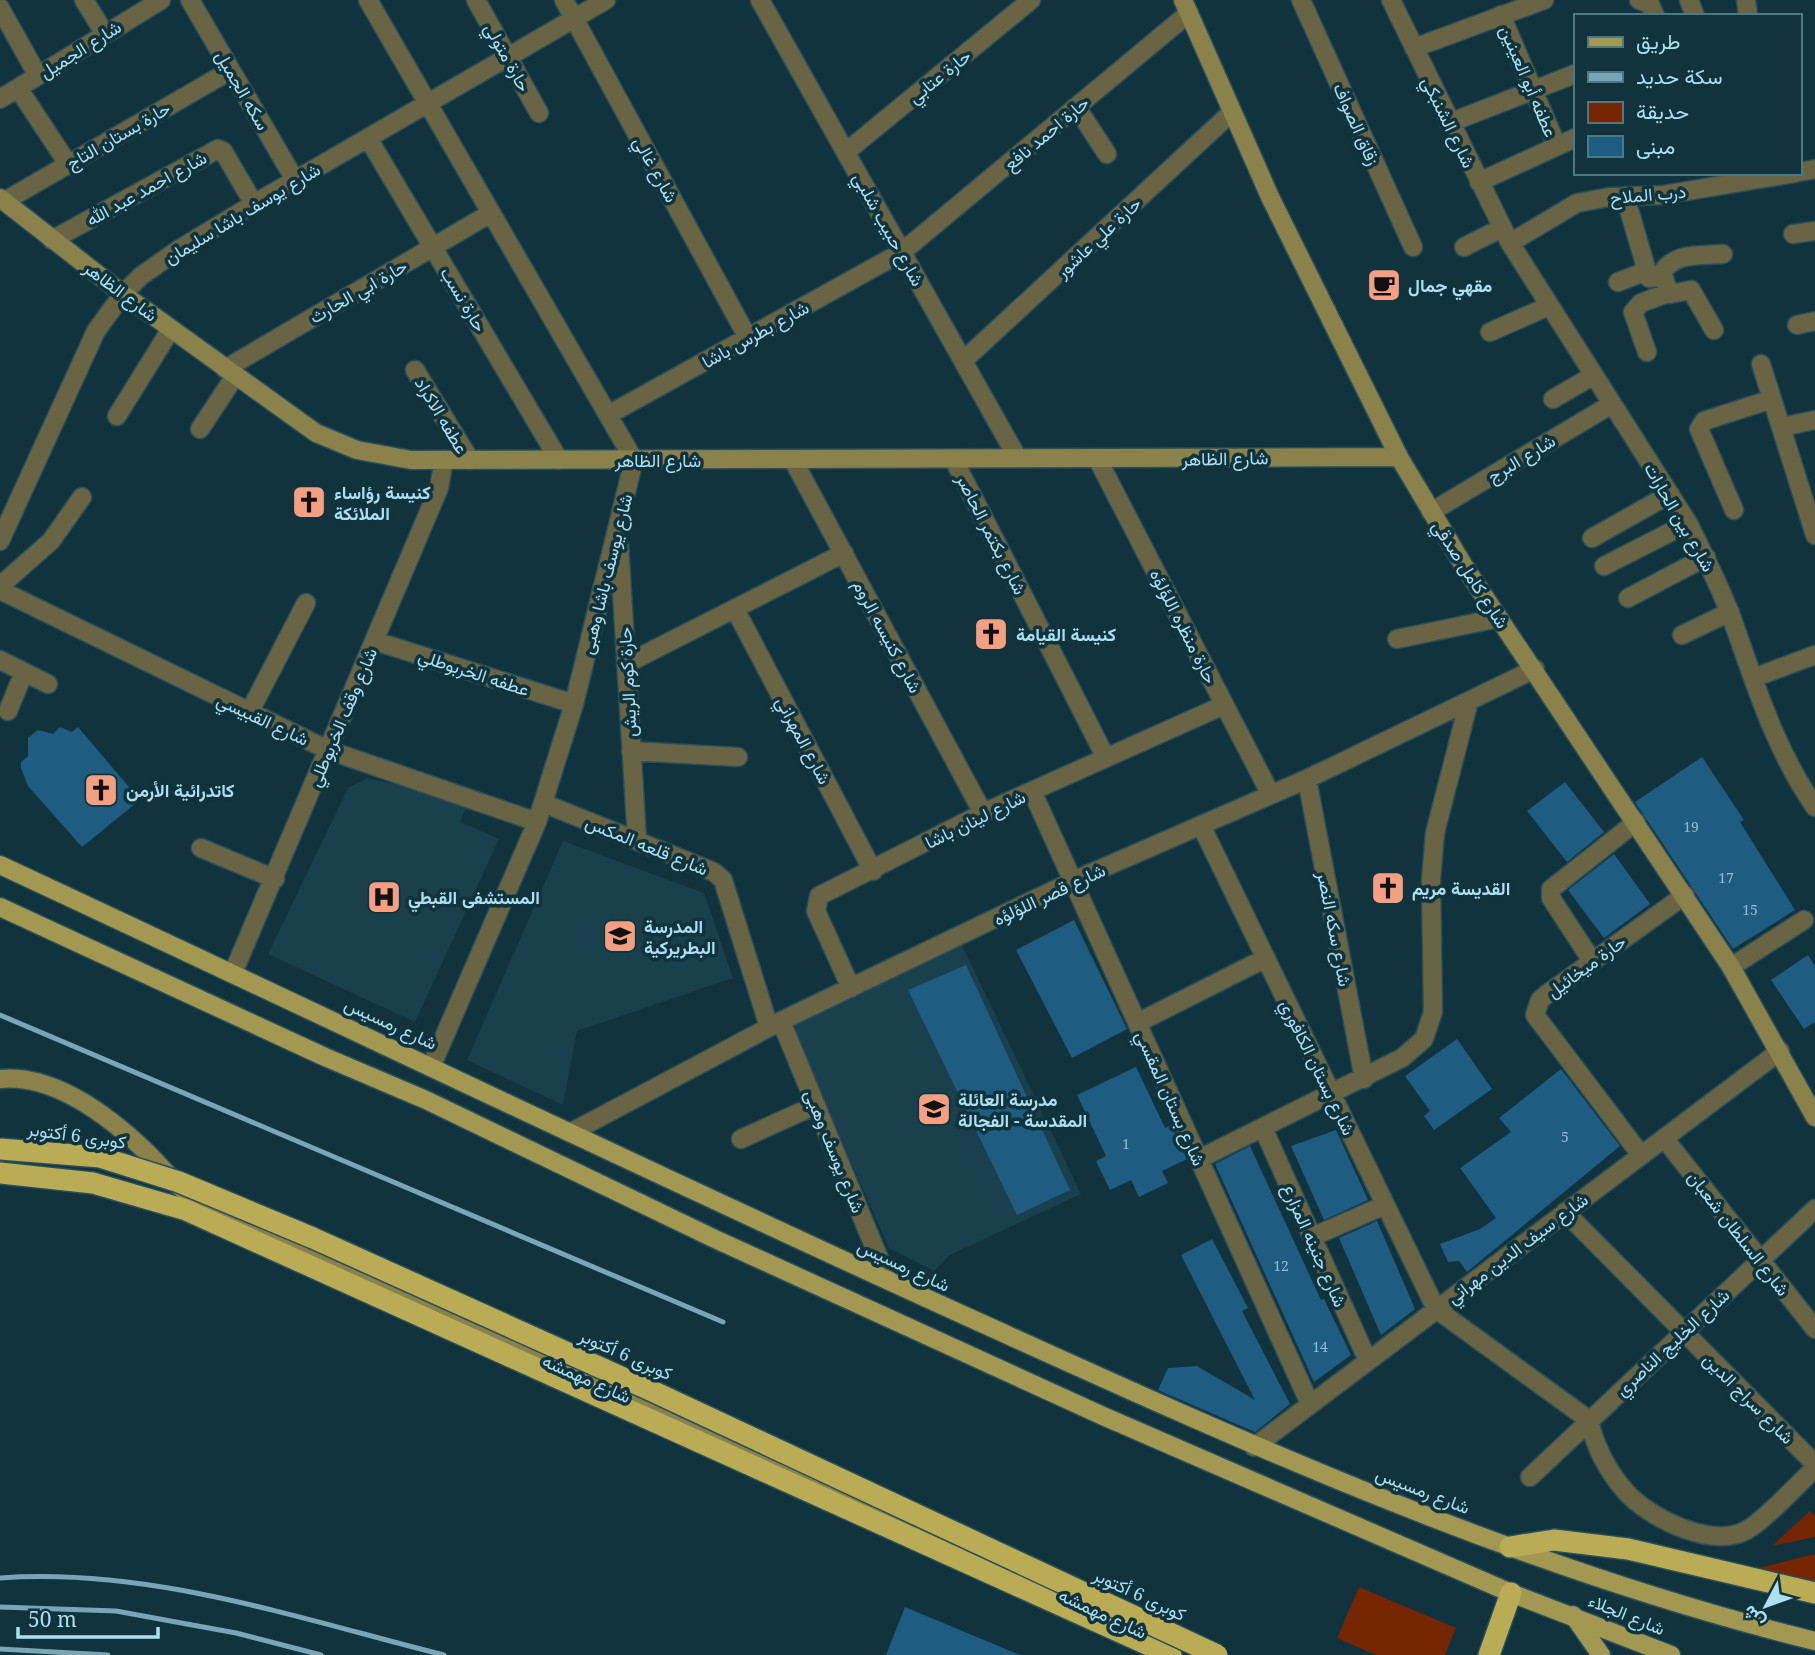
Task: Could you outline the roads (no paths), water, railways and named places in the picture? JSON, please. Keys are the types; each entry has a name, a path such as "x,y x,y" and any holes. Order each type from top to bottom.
{"highway":[{"path":"0,1151 128,1173 196,1195 538,1348 561,1366"},
{"name":"كوبرى 6 أكتوبر","path":"0,1151 100,1157 143,1168 191,1187 650,1390 1217,1655"},
{"path":"0,1173 93,1183 186,1210 1171,1655"},
{"path":"1510,1547 1554,1540 1628,1549 1815,1593"},
{"path":"1489,1655 1511,1593"}],"main road":[{"name":"شارع كامل صدقي","path":"1186,6 1313,286 1399,457 1499,618 1731,967 1815,1117"},
{"name":"شارع الظاهر","path":"2,199 123,294 316,433 357,450 411,460 1399,457"},
{"name":"شارع رمسيس","path":"0,865 432,1065 570,1133 1254,1447 1510,1547 1692,1609 1815,1641"},
{"path":"0,907 326,1058 426,1100 702,1234 1103,1416 1511,1593 1573,1615"},
{"name":"شارع مهمشه","path":"0,1079 28,1080 78,1100 139,1146 189,1196 202,1205 1193,1655"},
{"name":"شارع الجلاء","path":"1573,1615 1601,1655"},
{"name":"شارع الجلاء","path":"1573,1615 1671,1655"}],"street":[{"path":"84,0 105,34"},
{"name":"شارع الجميل","path":"0,99 161,0"},
{"name":"سكه الجميل","path":"190,0 295,180"},
{"path":"368,0 634,460"},
{"name":"حارة متولي","path":"476,0 540,114"},
{"name":"شارع غالي","path":"564,0 748,338"},
{"name":"شارع يوسف باشا سليمان","path":"0,541 86,351 123,294 162,260 254,204 607,0"},
{"name":"شارع حبيب شلبي","path":"761,0 1017,457"},
{"name":"حارة عتابي","path":"846,152 1031,0"},
{"name":"زقاق الصواف","path":"1301,0 1413,247"},
{"name":"شارع الشنبكي","path":"1392,0 1506,235"},
{"path":"1414,48 1501,15 1525,3 1544,0"},
{"path":"1639,0 1650,4 1654,14"},
{"name":"حارة احمد نافع","path":"902,253 1077,108 1186,6"},
{"path":"0,8 38,76"},
{"name":"عطفه أبو العينين","path":"1501,15 1557,146"},
{"name":"حارة بستان التاج","path":"2,199 231,70"},
{"path":"1450,123 1574,74"},
{"path":"18,88 68,164"},
{"path":"1077,108 1107,154"},
{"name":"حارة علي عاشور","path":"963,361 1232,112"},
{"name":"حارة نسب","path":"368,138 559,460"},
{"path":"1479,182 1574,138"},
{"name":"شارع احمد عبد الله","path":"52,240 218,149 223,151 254,204"},
{"name":"درب الملاح","path":"1464,247 1506,235 1577,203 1625,196 1662,195 1764,176"},
{"path":"1625,196 1653,273"},
{"name":"حارة ابي الحارث","path":"230,373 491,213"},
{"path":"1793,234 1815,231"},
{"name":"شارع بين الحارات","path":"1506,235 1688,523 1730,612 1765,716 1808,782 1815,807"},
{"name":"شارع بطرس باشا","path":"608,415 902,253"},
{"path":"1618,282 1653,273 1679,257 1723,254"},
{"path":"1653,273 1663,276 1668,293"},
{"path":"1647,352 1633,312 1641,303 1668,293 1691,290 1714,330"},
{"path":"1490,332 1549,306"},
{"path":"1797,326 1815,321"},
{"path":"117,416 171,329"},
{"path":"1761,364 1815,535"},
{"name":"عطفه الاكراد","path":"415,370 470,460"},
{"path":"200,429 230,373"},
{"path":"1553,399 1594,375"},
{"path":"1734,510 1699,429 1704,421 1772,398"},
{"name":"شارع البرج","path":"1431,512 1612,404"},
{"path":"1781,427 1815,420"},
{"name":"شارع وقف الخربوطلي","path":"233,973 439,488 444,460"},
{"name":"شارع يوسف باشا وهبى","path":"432,1065 537,822 574,704 634,460"},
{"name":"شارع كنيسه الروم","path":"793,460 983,813"},
{"name":"شارع بكتمر الحاصر","path":"954,460 1106,758"},
{"name":"حارة منظره اللؤلؤه","path":"1098,460 1270,793"},
{"path":"1592,538 1670,494"},
{"path":"0,588 51,541 82,497"},
{"path":"1604,566 1688,523"},
{"name":"حارة كوم الريش","path":"618,525 637,840"},
{"path":"626,664 844,553"},
{"path":"1628,598 1706,558"},
{"name":"شارع القبيسي","path":"0,588 248,713 328,750 537,822"},
{"path":"248,713 306,603"},
{"name":"شارع المهراني","path":"735,609 873,871"},
{"path":"1682,635 1730,612"},
{"path":"1396,639 1499,618"},
{"name":"عطفه الخربوطلي","path":"375,641 574,704"},
{"path":"1753,678 1815,655"},
{"path":"0,660 48,684"},
{"name":"شارع قصر اللؤلؤه","path":"570,1133 775,1024 1073,881 1307,779 1535,669"},
{"path":"8,711 24,672"},
{"path":"1199,1159 1364,1079 1414,1050 1430,1026 1433,1012 1431,880 1435,833 1469,701"},
{"name":"شارع لينان باشا","path":"851,988 816,911 817,900 983,813 1224,705"},
{"path":"631,751 738,757"},
{"name":"شارع سكه النصر","path":"1307,779 1364,1079"},
{"name":"شارع بستان المقسي","path":"1032,791 1310,1404"},
{"name":"شارع قلعه المكس","path":"543,803 714,872 723,880 775,1024"},
{"path":"1592,961 1551,898 1550,889 1636,822"},
{"name":"شارع بستان الكافوري","path":"1201,825 1436,1309"},
{"path":"201,848 275,879"},
{"name":"حارة ميخائيل","path":"1641,1155 1538,1020 1536,1008 1547,994 1685,895"},
{"path":"1731,967 1804,920"},
{"path":"1138,1023 1266,958"},
{"name":"شارع يوسف وهبى","path":"775,1024 816,1105 888,1280"},
{"name":"شارع سيف الدين مهراني","path":"1254,1447 1780,1051"},
{"path":"741,1139 816,1105"},
{"name":"شارع جنينه المزارع","path":"1263,1128 1367,1361"},
{"name":"شارع السلطان شعبان","path":"1664,1138 1815,1329"},
{"path":"1312,1237 1385,1205"},
{"name":"شارع الخليج الناصري","path":"1530,1477 1815,1209"},
{"name":"شارع سراج الدين","path":"1565,1212 1815,1466"},
{"path":"1436,1309 1589,1420 1594,1442 1603,1461 1628,1494 1671,1521 1713,1538 1747,1530 1815,1466"}],"railway":[{"path":"0,1015 723,1322"},
{"path":"0,1578 112,1580 168,1588 280,1612 444,1655"},
{"path":"0,1607 116,1611 236,1633 321,1655"},
{"path":"0,1649 108,1655"}],"place":[{"name":"مقهي جمال","path":"1384,285"},
{"name":"كنيسة رؤاساء الملائكة","path":"309,502"},
{"name":"كنيسة القيامة","path":"991,634"},
{"name":"كاتدرائية الأرمن","path":"101,790"},
{"name":"القديسة مريم","path":"1388,888"},
{"name":"المستشفى القبطي","path":"384,897"},
{"name":"المدرسة البطريركية","path":"620,936"},
{"name":"مدرسة العائلة المقدسة - الفجالة","path":"934,1109"}]}
